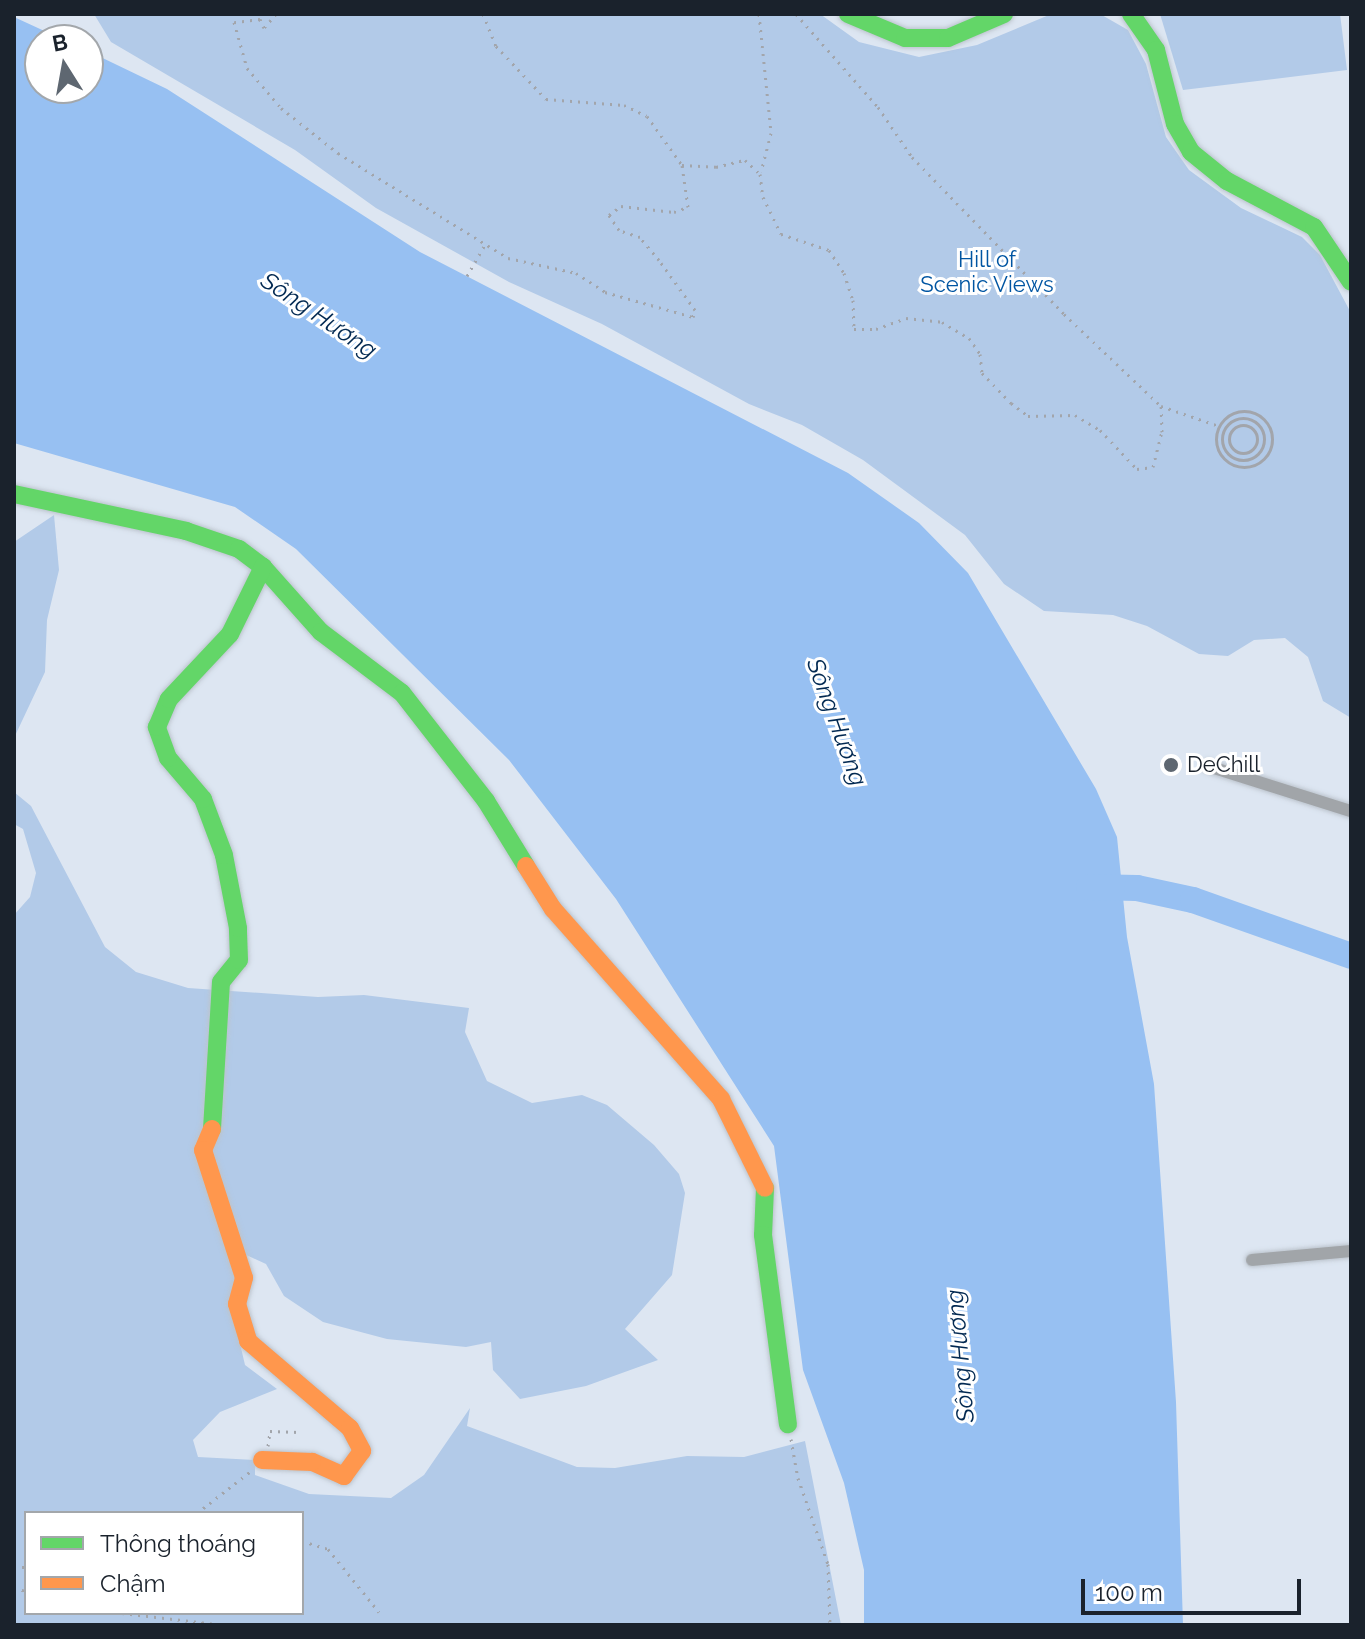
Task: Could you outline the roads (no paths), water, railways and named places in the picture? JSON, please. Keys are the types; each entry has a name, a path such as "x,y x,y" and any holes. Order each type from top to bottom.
{"street":[{"path":"848,14 905,38 948,38 1004,14"},
{"path":"1131,14 1140,20 1156,50 1175,124 1191,152 1227,181 1314,227 1351,282"},
{"path":"14,494 186,531 239,549 263,567 321,632 402,693 486,801 553,909 721,1099 765,1189 763,1235 788,1424"},
{"path":"262,1460 312,1462 344,1476 362,1451 350,1428 248,1341 237,1304 244,1278 203,1150 216,1119 221,982 239,960 238,928 224,855 203,799 168,758 157,727 169,699 230,634 263,567"},
{"path":"1208,766 1351,811"},
{"path":"1252,1260 1351,1251"}],"water":[{"name":"Sông Hương","path":"14,17 29,24 24,24 24,104 104,104 104,59 167,89 420,252 848,473 919,523 968,573 1096,789 1117,837 1127,937 1154,1084 1176,1402 1183,1625 864,1625 864,1570 844,1483 803,1370 774,1146 616,899 509,760 296,549 235,507 14,443"}],"waterway":[{"path":"1089,887 1137,888 1193,900 1351,956"}],"place":[{"name":"DeChill","path":"1171,765"}],"park label":[{"name":"Hill of Scenic Views","path":"987,272"}]}
